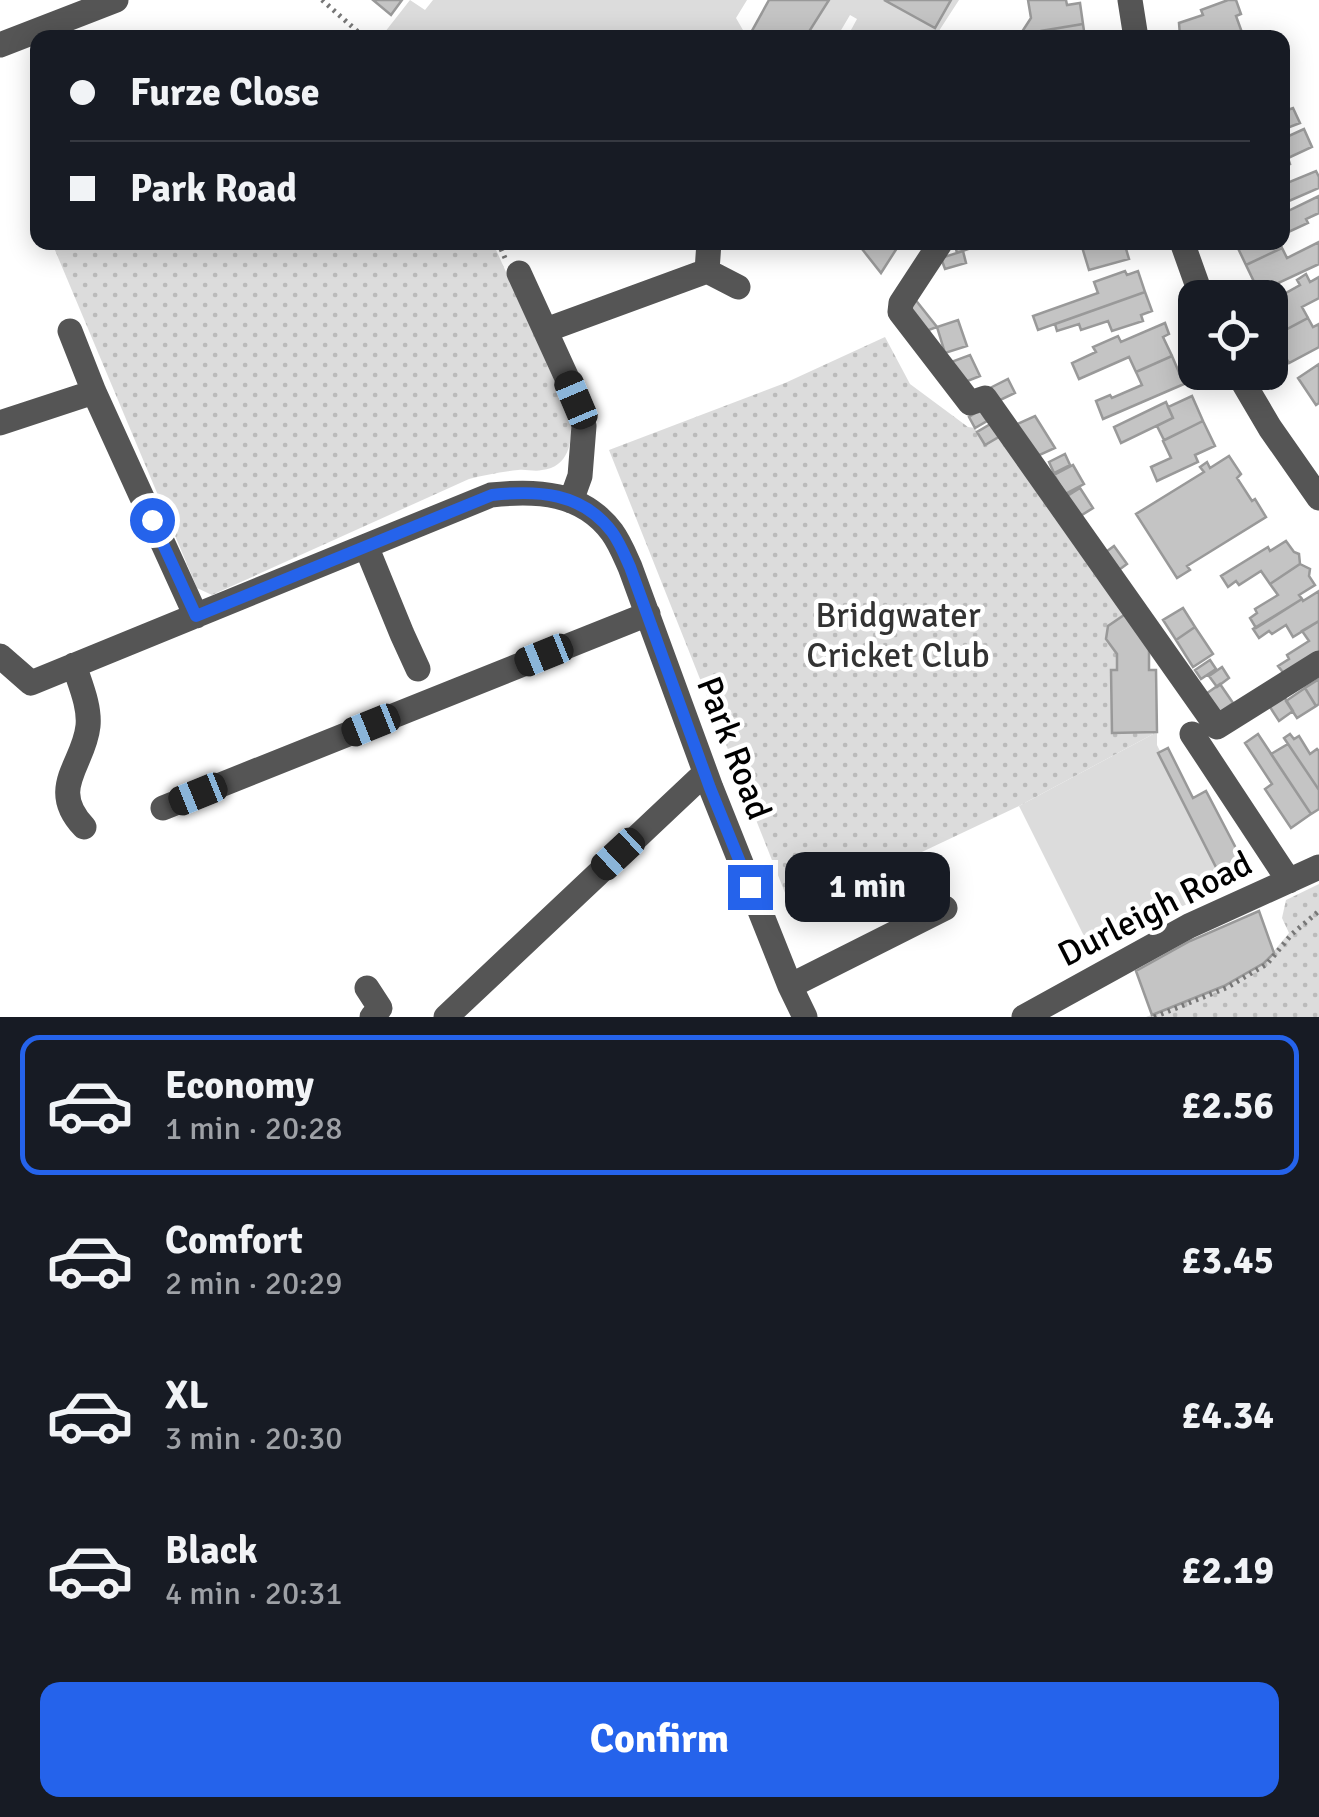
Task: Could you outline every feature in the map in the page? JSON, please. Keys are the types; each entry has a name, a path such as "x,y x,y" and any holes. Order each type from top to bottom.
{"street":[{"path":"1130,0 1135,30"},
{"path":"38,30 111,1"},
{"path":"0,45 30,33"},
{"path":"707,272 708,250"},
{"path":"936,250 901,304 900,312 970,403 986,398 1217,727 1319,663"},
{"path":"1185,250 1196,280"},
{"path":"546,330 707,272 738,287"},
{"path":"0,656 31,683 492,495 548,493 571,500 580,476 584,426 520,273"},
{"path":"70,330 94,392 196,616"},
{"path":"1248,390 1319,498"},
{"path":"0,424 94,392"},
{"name":"Park Road","path":"571,500 596,515 613,534 630,567 705,773 805,1017"},
{"path":"366,546 390,638 418,668"},
{"path":"163,808 648,614"},
{"path":"74,665 88,722 85,744 70,773 67,789 70,807 84,827"},
{"path":"1192,734 1289,882"},
{"path":"446,1017 705,773"},
{"name":"Durleigh Road","path":"1024,1017 1189,926 1319,867"},
{"path":"790,986 945,908"},
{"path":"367,988 380,1008 372,1017"}],"path":[{"path":"322,0 355,30"},
{"path":"1154,1017 1226,988 1266,964 1319,911"}],"green space":[{"path":"410,0 425,10 433,0 747,0 736,18 743,30 386,30"},
{"path":"829,0 884,0 935,27 951,0 959,0 940,30 851,30 857,19 850,15 841,30 810,30"},
{"path":"55,250 496,250 572,420 563,459 539,471 512,471 469,479 212,595 197,588"},
{"name":"Bridgwater Cricket Club","path":"885,337 910,384 968,427 975,428 985,445 1002,435 1127,613 1108,626 1106,639 1117,654 1117,670 1111,671 1112,733 1157,732 1019,806 793,913 609,450 785,383"},
{"path":"1157,732 1157,745 1227,886 1090,948 1019,806"},
{"path":"1319,884 1319,1017 1146,1017 1224,986 1264,963 1289,933 1282,918 1286,900"}],"building":[{"path":"373,0 402,0 391,15"},
{"path":"769,0 829,0 810,30 752,30"},
{"path":"884,0 951,0 935,28"},
{"path":"1028,0 1066,0 1067,5 1080,3 1083,24 1023,30 1031,18"},
{"path":"1236,0 1241,30 1180,30 1179,23 1203,15 1201,10"},
{"path":"1083,24 1084,30 1047,30"},
{"path":"1293,108 1300,123 1290,127"},
{"path":"1304,129 1312,147 1290,157 1290,135"},
{"path":"1316,171 1319,188 1290,201 1290,182"},
{"path":"1319,196 1319,213 1290,231 1290,210"},
{"path":"1319,242 1319,264 1285,280 1253,280 1246,265 1283,250 1287,258"},
{"path":"863,250 896,250 881,273"},
{"path":"1083,250 1126,250 1129,259 1089,270"},
{"path":"1239,250 1278,250 1246,265"},
{"path":"963,251 966,263 945,269 941,258"},
{"path":"1125,271 1127,275 1138,271 1145,292 1038,330 1033,316 1098,293 1094,282"},
{"path":"1306,274 1310,282 1319,277 1319,298 1302,307 1308,318 1288,329 1288,292 1300,285 1297,280"},
{"path":"1145,292 1152,311 1141,315 1143,321 1112,331 1108,321 1081,330 1079,324 1057,331 1055,324"},
{"path":"914,298 937,327 926,331 907,308"},
{"path":"1308,318 1313,327 1319,324 1319,347 1289,363 1288,329"},
{"path":"958,320 967,346 945,353 937,327"},
{"path":"1165,323 1169,334 1163,337 1172,356 1136,372 1129,357 1079,379 1072,363 1096,352 1093,347 1118,336 1121,342"},
{"path":"970,355 980,376 965,382 951,362"},
{"path":"1172,356 1178,370 1178,387 1103,419 1096,401 1142,385 1136,372"},
{"path":"1319,364 1319,403 1316,405 1298,378"},
{"path":"1008,379 1015,393 996,402 990,388"},
{"path":"1192,396 1203,421 1164,440 1157,426 1173,418 1168,407"},
{"path":"1166,402 1173,418 1121,443 1114,427"},
{"path":"980,410 987,421 975,428 969,417"},
{"path":"1035,416 1055,448 1033,458 1013,426"},
{"path":"1203,421 1215,446 1195,455 1198,462 1157,481 1151,467 1171,458 1163,441"},
{"path":"994,422 1002,435 985,445 977,432"},
{"path":"1065,454 1070,465 1054,473 1049,462"},
{"path":"1229,456 1241,474 1237,478 1266,517 1187,566 1190,570 1177,578 1136,514 1204,472 1200,467 1207,462 1210,468"},
{"path":"1073,465 1084,484 1065,494 1054,475"},
{"path":"1080,488 1093,508 1077,518 1064,498"},
{"path":"1286,541 1299,554 1300,564 1270,584 1261,571 1228,587 1221,576 1268,547 1270,551"},
{"path":"1114,546 1127,564 1116,572 1103,554"},
{"path":"1300,564 1310,569 1309,576 1315,585 1299,595 1302,599 1256,628 1250,618 1257,613 1255,609 1278,595 1270,584"},
{"path":"1319,591 1319,621 1293,637 1286,625 1259,638 1253,629"},
{"path":"1183,608 1195,627 1176,640 1163,620"},
{"path":"1127,613 1149,646 1149,670 1156,670 1157,732 1112,733 1111,670 1117,670 1117,654 1106,639 1108,626"},
{"path":"1319,621 1319,655 1286,676 1278,666 1309,641 1302,631"},
{"path":"1195,627 1213,654 1193,667 1176,640"},
{"path":"1210,660 1216,669 1201,679 1195,670"},
{"path":"1222,667 1229,678 1217,687 1209,676"},
{"path":"1319,679 1319,704 1316,706 1305,688"},
{"path":"1220,684 1233,703 1216,715 1203,696"},
{"path":"1305,688 1316,706 1297,718 1286,701"},
{"path":"1283,695 1293,711 1279,721 1268,704"},
{"path":"1258,734 1311,814 1291,828 1265,789 1272,784 1245,743"},
{"path":"1290,734 1294,739 1299,736 1310,754 1319,751 1319,790 1284,738"},
{"path":"1288,744 1319,790 1319,809 1311,814 1271,754"},
{"path":"1168,748 1193,798 1206,791 1239,854 1241,867 1221,877 1158,753"},
{"path":"1259,911 1274,953 1264,963 1224,986 1152,1015 1136,971 1190,941"}],"route":[{"path":"152,520 196,616 492,495 548,493 571,500 596,515 613,534 630,567 750,887"}]}
